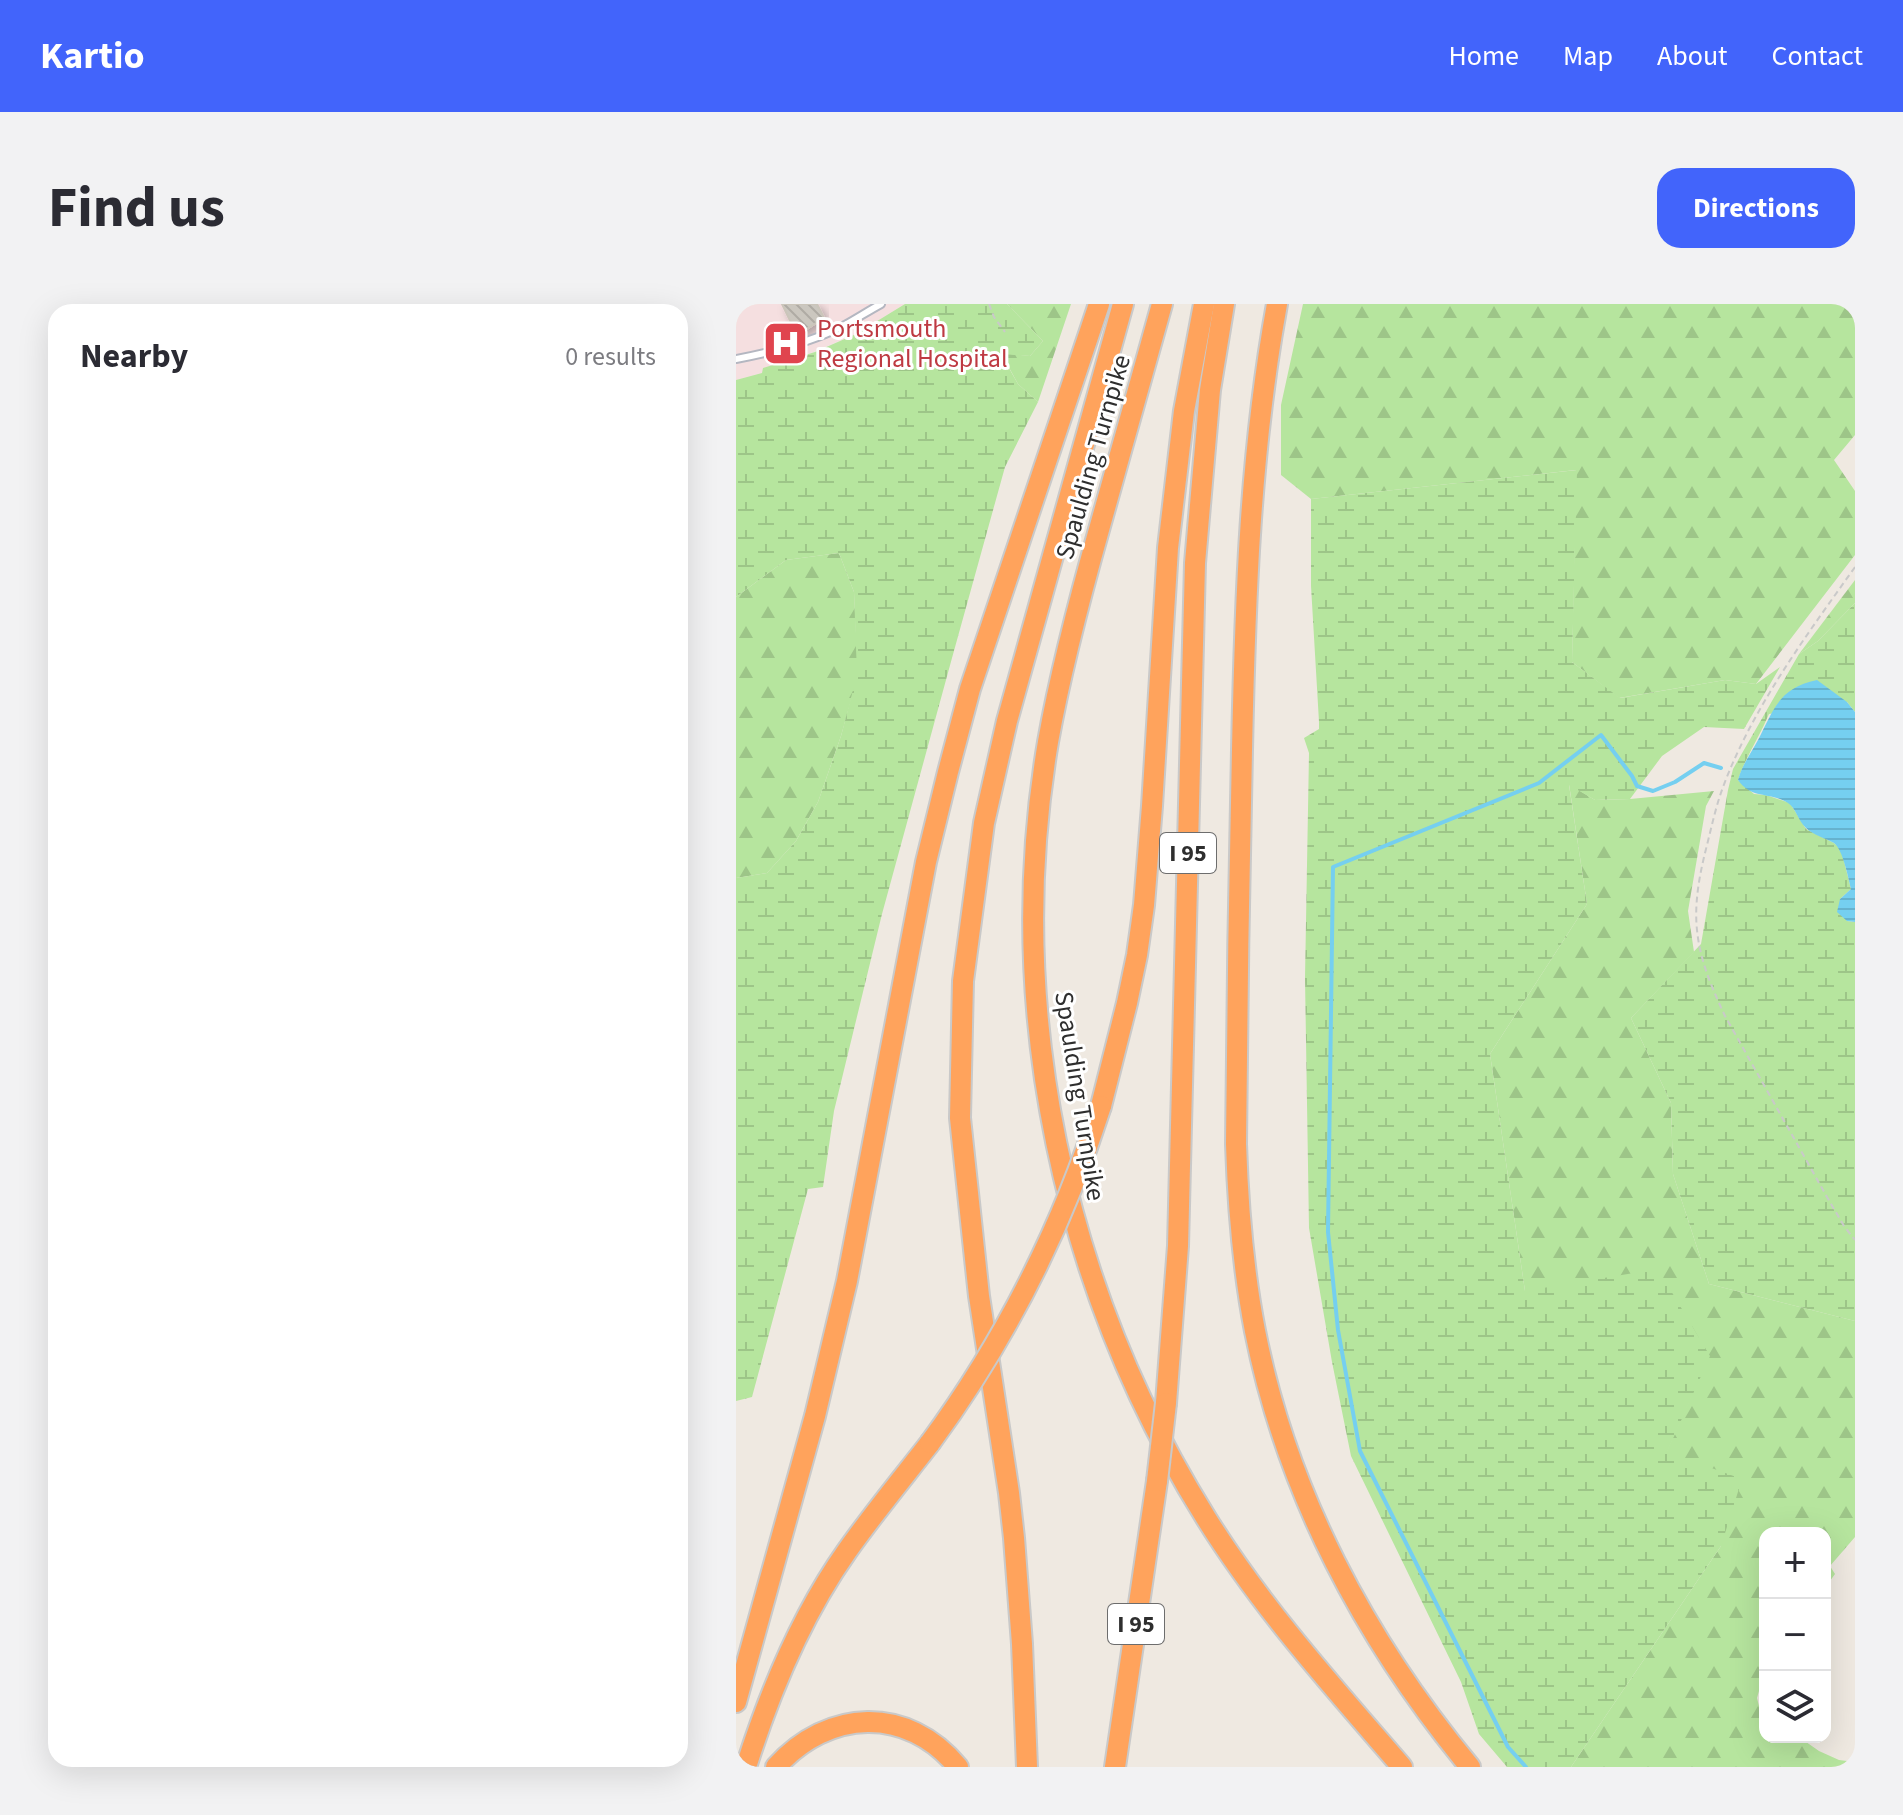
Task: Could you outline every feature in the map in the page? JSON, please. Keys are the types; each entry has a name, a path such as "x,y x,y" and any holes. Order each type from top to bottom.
{"highway":[{"path":"736,1702 815,1416 847,1281 936,816 970,689 1099,304"},
{"path":"1027,1767 1022,1644 1011,1508 979,1296 960,1118 963,981 984,823 1007,721 1123,304"},
{"name":"Spaulding Turnpike","path":"1162,304 1066,651 1043,779 1033,933 1039,1028 1052,1122 1074,1218 1102,1304 1138,1393 1182,1476 1206,1518 1259,1595 1402,1767"},
{"path":"746,1767 775,1683 820,1594 846,1552 951,1414 1027,1287 1070,1194 1101,1106 1127,1003 1144,905 1168,548 1184,411 1204,304"},
{"name":"I 95","path":"1115,1767 1157,1481 1178,1246 1195,563 1210,390 1224,304"},
{"path":"1277,304 1256,452 1245,596 1236,1144 1247,1285 1255,1332 1280,1423 1300,1483 1331,1556 1402,1678 1470,1767"},
{"path":"776,1767 788,1754 819,1734 837,1727 873,1722 921,1734 958,1767"}],"lane":[{"path":"736,359 820,336 881,304"}],"path":[{"path":"989,304 1005,332"},
{"path":"1855,567 1795,651 1753,723 1724,785 1701,870 1697,928 1711,986 1725,1016 1827,1197 1855,1240"}],"shaded area":[{"name":"Portsmouth Regional Hospital","path":"736,304 905,304 856,334 762,373 736,380"}],"green space":[{"path":"905,304 1007,304 1043,341 1030,356 1001,354 1018,384 1038,402 1005,467 952,658 882,914 834,1111 823,1187 808,1189 752,1397 736,1401 736,878 767,873 796,841 818,802 841,736 857,675 854,592 839,553 786,560 736,597 736,380 762,373 763,368 815,352 856,334"},
{"path":"1007,304 1071,304 1038,402 1018,384 1001,353 1030,356 1043,341"},
{"path":"1303,304 1855,304 1855,435 1834,460 1855,491 1855,555 1756,684 1725,680 1619,698 1572,662 1576,470 1311,499 1281,475 1281,405"},
{"path":"1577,470 1572,662 1620,698 1725,680 1756,684 1780,667 1744,729 1704,727 1662,756 1630,799 1595,800 1569,785 1587,904 1490,1054 1525,1291 1658,1269 1710,1356 1667,1452 1742,1479 1721,1546 1571,1767 1507,1767 1479,1734 1461,1682 1351,1456 1309,1228 1305,978 1309,753 1304,738 1319,729 1311,586 1311,499"},
{"path":"839,553 854,592 858,675 841,736 818,802 796,841 767,873 736,878 736,597 786,560"},
{"path":"1855,580 1855,603 1818,641 1799,654"},
{"path":"1855,603 1855,712 1847,702 1769,714 1738,780 1754,794 1790,803 1806,829 1841,849 1851,889 1840,899 1847,921 1855,922 1855,1321 1709,1284 1673,1174 1671,1103 1631,1018 1701,944 1733,769 1799,654 1818,641"},
{"path":"1569,784 1595,800 1714,791 1706,806 1688,911 1694,952 1631,1018 1671,1103 1673,1174 1709,1284 1855,1321 1855,1537 1831,1565 1831,1527 1759,1527 1757,1698 1759,1743 1808,1743 1839,1760 1855,1762 1855,1767 1571,1767 1721,1546 1666,1453 1709,1356 1525,1291 1490,1054 1587,904"}],"water":[{"path":"1817,680 1847,702 1855,712 1855,922 1847,921 1837,912 1840,899 1851,889 1837,846 1806,828 1788,803 1755,793 1738,780 1779,701 1794,688"}],"building":[{"path":"782,304 817,304 824,318 797,335"}],"waterway":[{"path":"1526,1767 1508,1747 1360,1451 1338,1330 1328,1232 1333,867 1539,783 1601,735 1637,786 1653,791 1675,782 1704,763 1721,768"}],"place":[{"name":"Portsmouth Regional Hospital","path":"786,343"}]}
